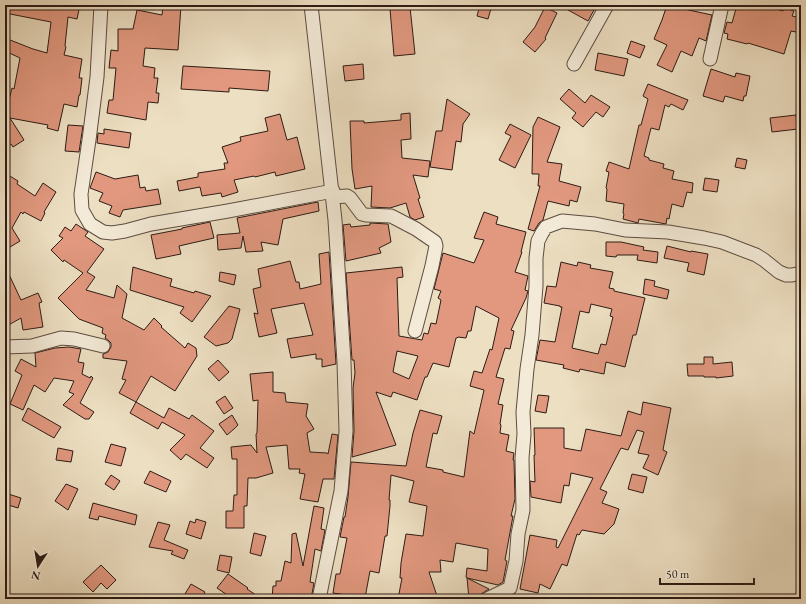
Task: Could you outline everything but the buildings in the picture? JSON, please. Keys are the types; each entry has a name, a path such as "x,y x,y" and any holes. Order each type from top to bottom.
{"street":[{"path":"101,5 97,77 82,194 82,210 90,224 103,232 112,233 151,224 333,194 346,196 350,198 362,214 366,216 391,216 416,229 435,242 436,246 432,266 415,331"},
{"path":"312,5 333,194 344,362 346,431 341,491 319,599"},
{"path":"574,64 607,5"},
{"path":"710,59 722,5"},
{"path":"487,599 510,588 516,561 518,534 523,510 523,412 532,335 536,286 536,258 538,241 546,227 562,221 595,224 625,230 668,232 704,238 722,242 756,255 779,272 786,275 801,273"},
{"path":"5,347 32,346 61,338 74,339 102,346"}]}
